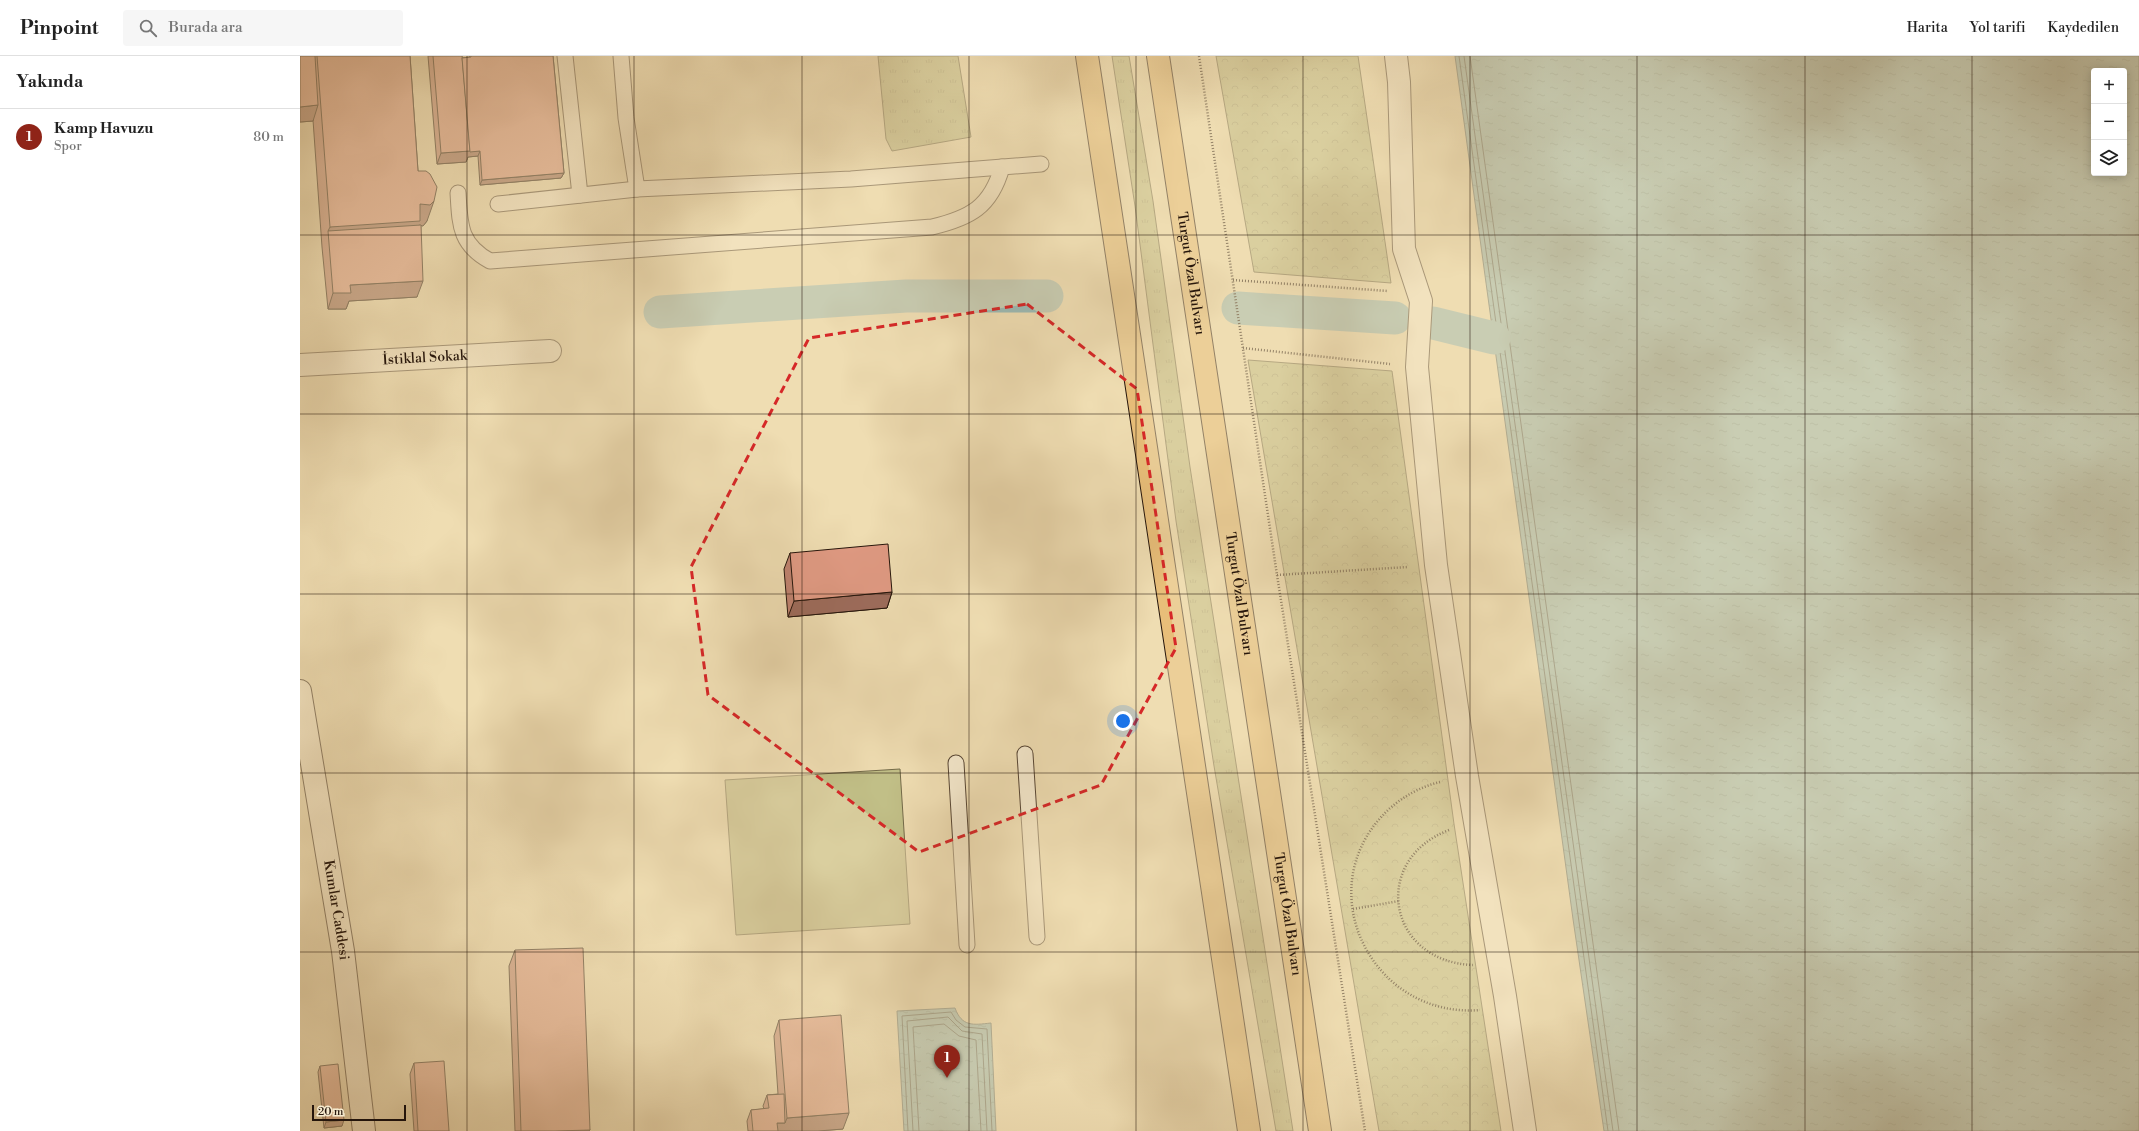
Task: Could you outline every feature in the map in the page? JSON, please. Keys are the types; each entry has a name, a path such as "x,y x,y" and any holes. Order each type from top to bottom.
{"highway":[{"path":"1087,56 1249,1131"},
{"name":"Turgut Özal Bulvarı","path":"1158,56 1320,1131"}],"street":[{"path":"1396,56 1399,82 1404,249 1421,301 1417,367 1436,565 1467,776 1499,959 1525,1131"},
{"name":"İstiklal Sokak","path":"300,365 550,351"},
{"name":"Kumlar Caddesi","path":"300,691 343,952 364,1131"}],"lane":[{"path":"564,56 580,195"},
{"path":"621,56 626,118 637,189"},
{"path":"498,204 637,189 851,179 1041,164"},
{"path":"458,193 460,223 463,235 469,246 478,255 490,261 932,227 959,220 973,213 985,203 993,192 1002,168"},
{"path":"1025,754 1037,937"},
{"path":"956,763 967,945"}],"path":[{"path":"1199,56 1277,575 1365,1131"},
{"path":"1233,280 1418,292"},
{"path":"1243,348 1417,367"},
{"path":"1277,575 1436,565"},
{"path":"1467,776 1434,783 1412,793 1392,806 1375,824 1363,844 1355,867 1351,891 1353,909 1360,938 1371,959 1387,978 1406,992 1428,1003 1451,1009 1475,1010 1506,1006"},
{"path":"1475,824 1434,836 1421,846 1410,858 1402,872 1399,888 1399,900 1403,921 1411,937 1423,950 1438,959 1455,964 1472,965 1499,959"},
{"path":"1353,909 1399,900"}],"highlighted area":[{"path":"1027,304 1137,389 1176,648 1101,785 919,852 708,695 691,567 809,338"}],"green space":[{"path":"878,56 958,56 971,137 892,151 886,139"},
{"path":"1112,56 1129,56 1153,201 1190,467 1293,1131 1276,1131 1214,766 1176,521 1135,206"},
{"path":"1216,56 1358,56 1391,283 1254,272"},
{"path":"1248,360 1392,371 1454,824 1501,1131 1379,1131"},
{"path":"900,769 910,924 736,935 725,780"}],"water":[{"path":"1455,56 2139,56 2139,1131 1604,1131 1573,919"},
{"path":"955,1008 961,1019 965,1022 974,1024 991,1023 996,1131 904,1131 897,1011"}],"building":[{"path":"300,56 315,56 318,105 300,107"},
{"path":"317,56 410,56 418,171 426,171 430,174 437,187 434,201 430,205 420,204 420,221 330,227"},
{"path":"433,56 462,56 470,151 441,153"},
{"path":"471,56 553,56 564,173 482,180 480,151 470,152 462,58"},
{"path":"421,225 423,281 350,285 351,293 333,293 328,231"},
{"path":"888,544 892,592 794,601 790,553"},
{"path":"583,948 590,1130 521,1131 515,950"},
{"path":"841,1015 849,1113 787,1118 779,1020"},
{"path":"444,1061 449,1131 418,1131 414,1063"},
{"path":"338,1064 344,1120 326,1122 320,1066"},
{"path":"784,1094 785,1123 777,1123 778,1131 753,1131 751,1110 769,1108 767,1095"}],"waterway":[{"path":"660,312 906,296 1047,296"},
{"path":"1238,308 1395,318"},
{"path":"1433,323 1494,338"}],"place":[{"name":"Kamp Havuzu","path":"947,1078"}]}
